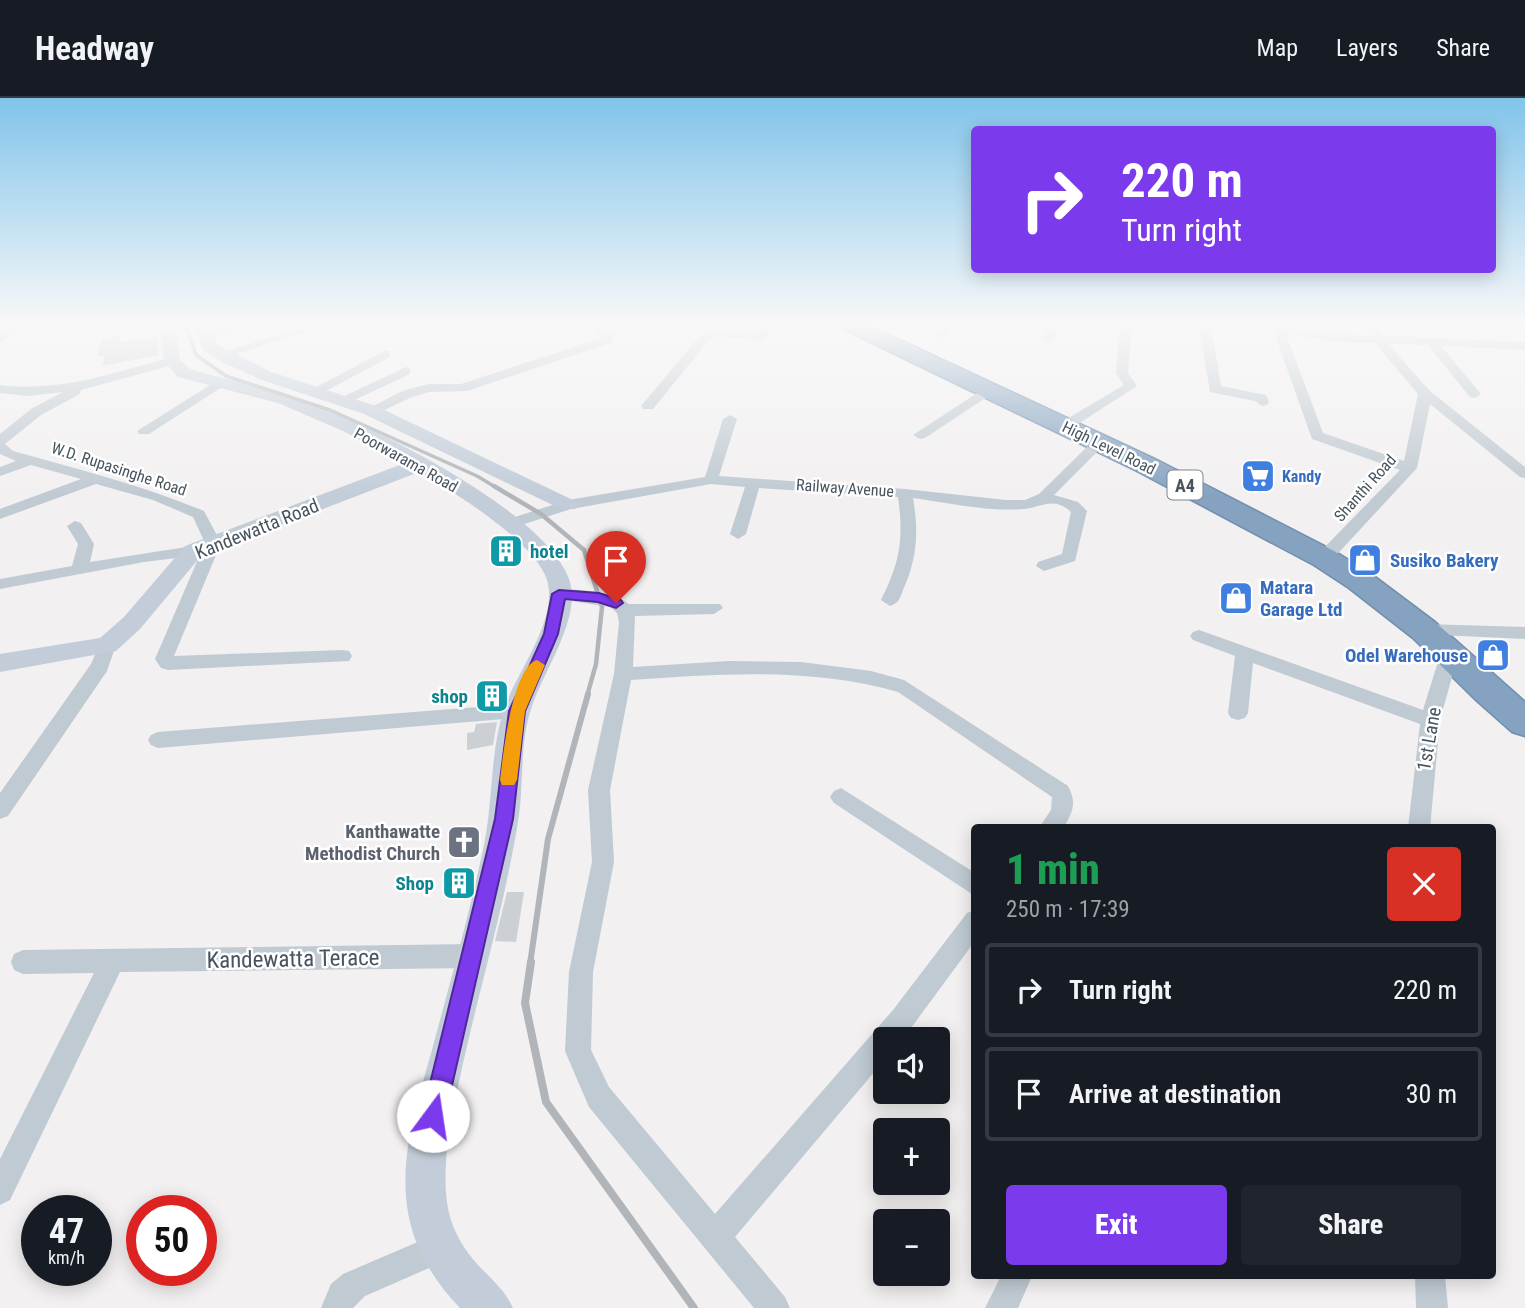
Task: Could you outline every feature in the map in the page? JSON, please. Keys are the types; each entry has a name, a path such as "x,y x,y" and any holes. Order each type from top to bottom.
{"highway":[{"name":"High Level Road","path":"970,381 1291,538 1324,558 1360,581 1424,630 1525,722"},
{"name":"High Level Road","path":"1489,692 1525,741"}],"main road":[{"name":"Poorwarama Road","path":"210,381 284,399 323,415 421,464 512,523 541,552 558,579 559,594"},
{"name":"Kandewatta Road","path":"107,645 132,623 203,547 267,525 421,464"},
{"path":"491,1308 450,1266 441,1247 428,1218 425,1167 433,1116 504,819 517,711 551,634 559,594"},
{"path":"0,663 107,645"}],"street":[{"path":"0,389 28,392 85,386 101,381"},
{"path":"288,381 371,411 568,505"},
{"path":"317,390 334,381"},
{"path":"343,400 383,381"},
{"path":"371,411 407,394 429,388 463,388 482,381"},
{"path":"648,406 668,381"},
{"path":"1065,426 1131,386 1128,381"},
{"path":"1214,381 1215,389 1261,398 1262,402"},
{"path":"1297,381 1317,436 1410,468"},
{"path":"1414,381 1425,394 1525,474"},
{"path":"1464,381 1475,394"},
{"path":"144,431 218,384"},
{"path":"0,441 36,412 85,386"},
{"path":"920,435 988,390"},
{"name":"Shanthi Road","path":"1324,558 1410,468 1425,394"},
{"path":"711,480 730,419"},
{"path":"1044,497 1099,443"},
{"name":"W.D. Rupasinghe Road","path":"0,447 8,454 99,478 158,497 199,514 203,547"},
{"path":"0,472 32,460"},
{"path":"0,514 99,478"},
{"name":"Railway Avenue","path":"512,523 568,505 711,480 905,492 1006,505 1028,504 1044,497"},
{"path":"738,534 754,481"},
{"path":"890,600 904,571 912,535 905,492"},
{"path":"1044,497 1073,505 1079,510 1069,558 1044,566"},
{"path":"75,526 86,544 80,568"},
{"path":"0,584 152,554 203,547 164,659 168,663 343,656"},
{"path":"559,594 599,598 625,610 714,608"},
{"path":"625,610 628,622 623,674 599,790 603,862 582,972 578,1051 599,1097 774,1308"},
{"path":"1424,630 1525,633"},
{"path":"1199,636 1430,720"},
{"path":"0,810 100,666 107,645"},
{"name":"1st Lane","path":"1419,824 1430,720 1450,652"},
{"path":"1238,713 1245,653"},
{"path":"623,674 736,667 846,673 879,678 904,687 1061,792 1065,801 1063,811 1053,824"},
{"path":"158,740 517,711"},
{"path":"841,797 971,883"},
{"path":"714,1238 902,1019 971,926"},
{"name":"Kandewatta Terace","path":"23,962 473,956"},
{"path":"0,1190 112,962"},
{"path":"337,1308 342,1295 354,1285 441,1247"},
{"path":"1001,1308 1016,1279"},
{"path":"1430,1279 1432,1308"}],"building":[{"name":"hotel","path":"510,541 519,546 522,558 493,560 490,544"},
{"name":"shop","path":"485,680 507,684 502,703 480,704"},
{"name":"shop","path":"497,722 493,745 467,750 467,733 474,732 476,724"},
{"name":"Shop","path":"454,875 469,875 465,891 449,891"},
{"path":"507,892 524,892 516,942 495,941"}],"railway":[{"path":"243,381 330,410 477,476 497,488"},
{"path":"494,486 541,514 584,550 602,607 596,664 587,696"},
{"path":"530,964 548,839 588,694"},
{"path":"531,962 525,1003 546,1102 694,1308"}],"slow traffic":[{"path":"508,780 517,711 537,665"}],"place":[{"name":"Kandy","path":"1258,476"},
{"name":"hotel","path":"506,551"},
{"name":"Susiko Bakery","path":"1365,560"},
{"name":"Matara Garage Ltd","path":"1236,598"},
{"name":"Odel Warehouse","path":"1493,655"},
{"name":"shop","path":"492,696"},
{"name":"Kanthawatte Methodist Church","path":"464,842"},
{"name":"Shop","path":"459,883"}],"route":[{"path":"433,1116 504,819 517,711 551,634 559,594 599,598 616,603"}]}
